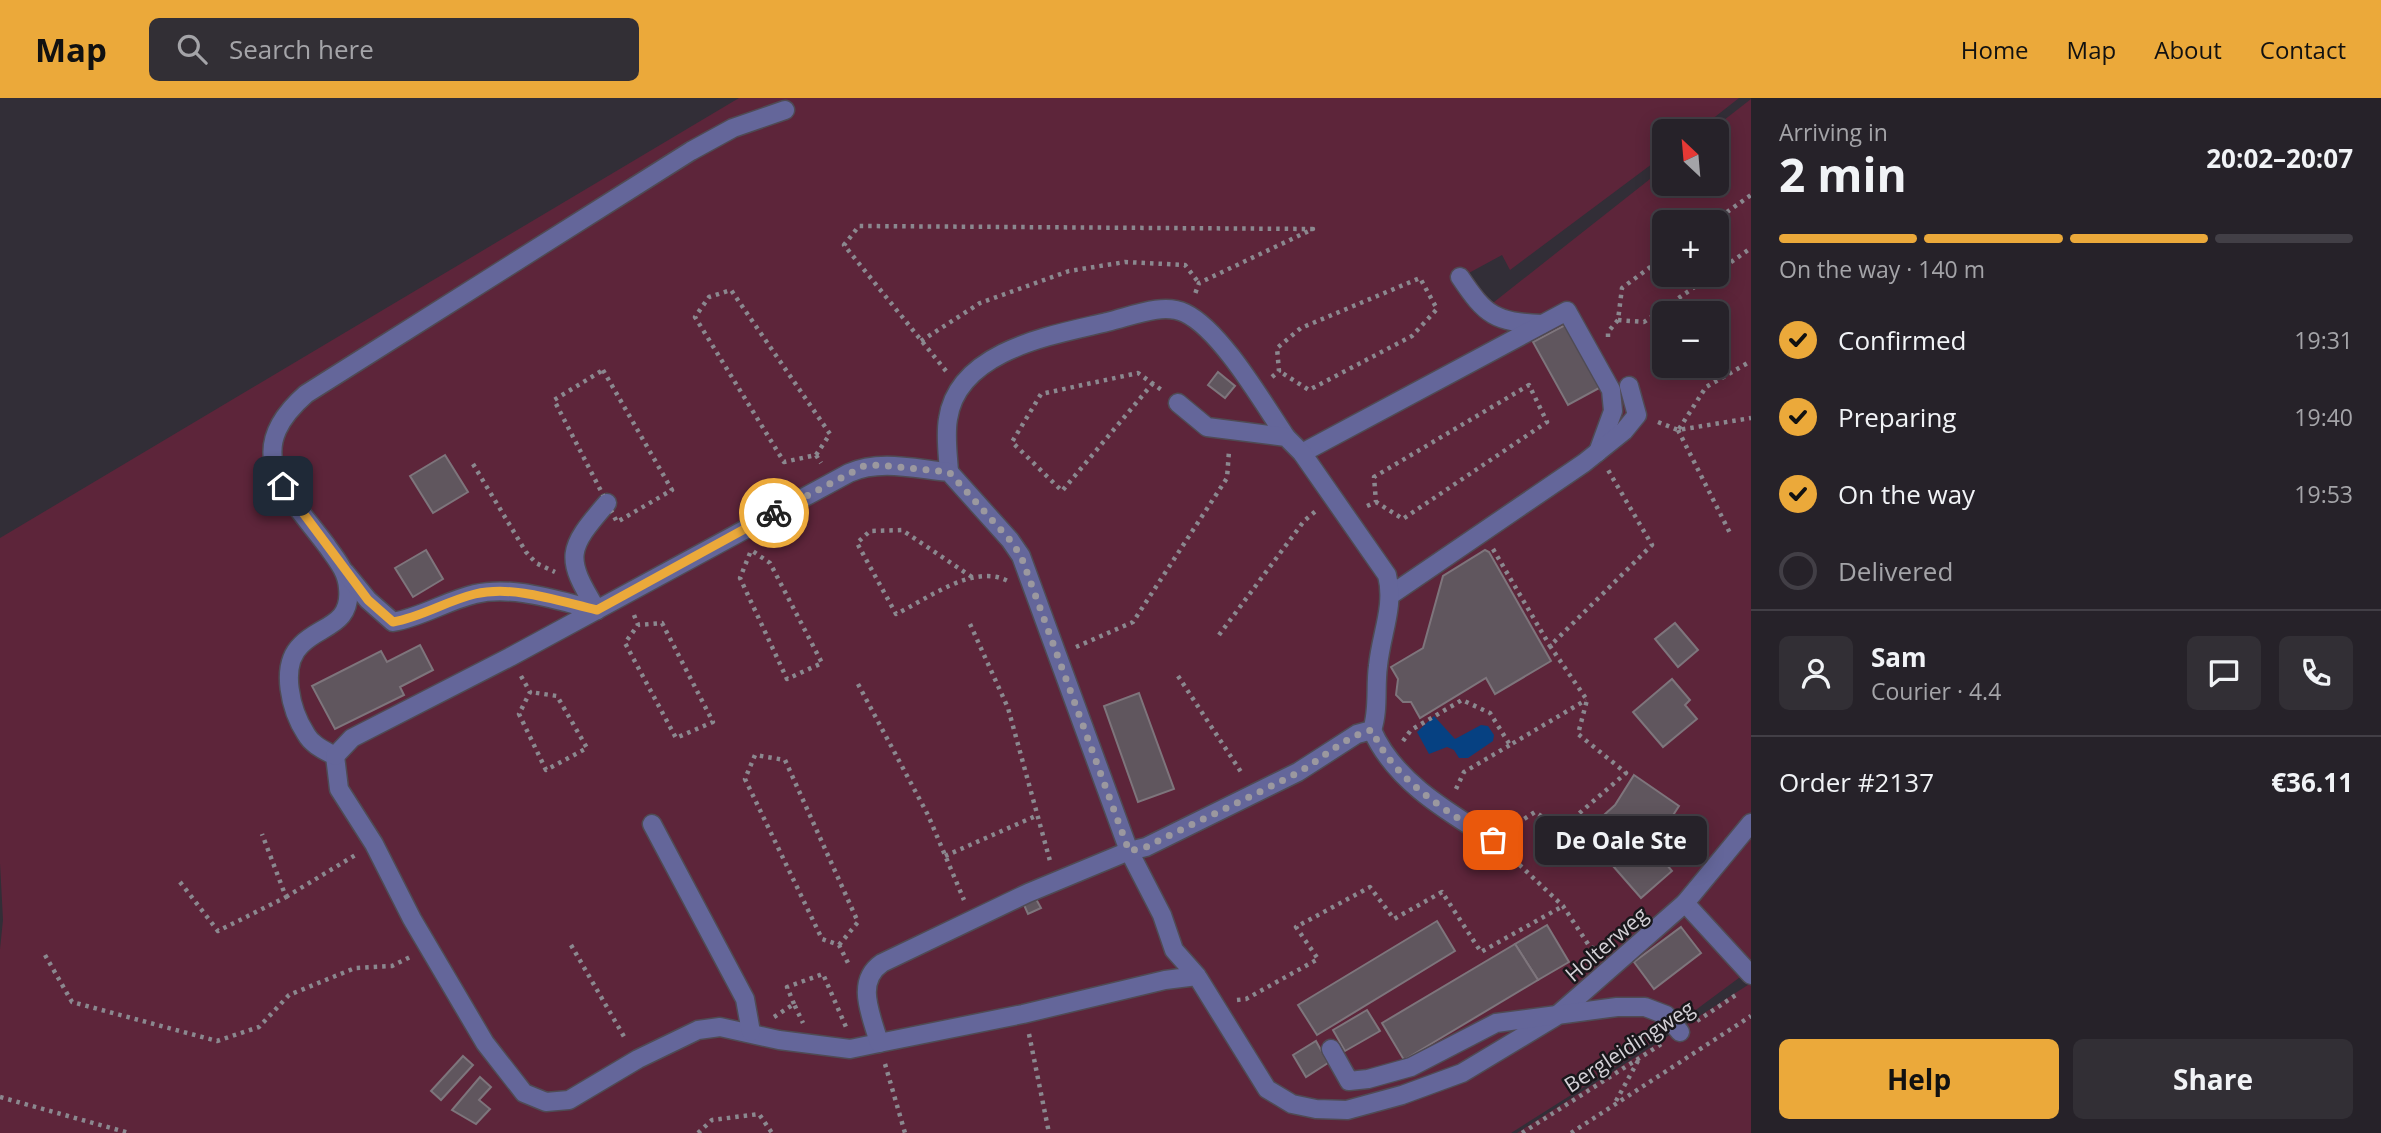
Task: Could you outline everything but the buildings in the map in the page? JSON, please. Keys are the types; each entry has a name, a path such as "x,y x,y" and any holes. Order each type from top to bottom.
{"lane":[{"path":"597,610 520,593 493,591 472,595 417,618 393,622 368,600 344,571 272,466 274,433 287,411 306,394 691,151 733,128 785,110"},
{"path":"1460,276 1488,313 1520,323 1542,324"},
{"path":"1372,730 1376,720 1378,665 1392,594 1387,575 1302,453 1286,437 1229,353 1189,314 1171,309 1158,310 1035,339 1001,354 964,384 948,417 949,472 1021,556 1129,851 1162,915 1174,950 1198,976 1212,1004 1267,1089 1292,1104 1316,1110 1346,1110 1402,1096 1462,1073 1555,1017"},
{"path":"1302,453 1567,311 1611,390 1613,411 1598,452"},
{"path":"1392,594 1598,452 1624,431 1637,415 1629,386"},
{"path":"1178,403 1207,428 1286,437"},
{"path":"335,756 352,738 510,657 864,466 949,472"},
{"path":"597,610 578,581 572,558 581,533 607,503"},
{"path":"335,756 317,747 306,736 297,716 290,684 289,663 301,644 336,624 347,603 348,589 344,571"},
{"path":"1372,730 1389,761 1445,811 1493,840"},
{"path":"879,1043 865,990 872,969 1028,893 1129,851 1146,847 1321,759 1357,734 1372,730"},
{"path":"335,756 339,789 374,844 429,948 499,1064 524,1093 546,1102 569,1100 638,1059 698,1030 720,1027 779,1040 850,1049 1023,1014 1165,980 1198,976"},
{"name":"Holterweg","path":"1555,1017 1685,903 1751,823"},
{"path":"652,824 744,999 751,1032"},
{"path":"1685,903 1751,975"},
{"path":"1331,1049 1349,1080 1368,1079 1411,1067 1496,1023 1617,1007 1645,1007 1666,1016 1680,1032"}],"path":[{"path":"1729,211 1751,195"},
{"path":"964,384 945,370 844,245 859,226 1313,229 1199,283 1189,314"},
{"path":"1729,264 1751,248"},
{"path":"921,341 979,303 1069,271 1125,262 1185,265 1199,283"},
{"path":"1608,341 1608,332 1618,320 1622,288 1652,266"},
{"path":"1420,278 1437,309 1412,335 1309,390 1279,371 1277,348 1301,328 1420,278"},
{"path":"1618,320 1644,322 1695,287"},
{"path":"732,290 830,434 816,455 784,462 695,317 709,297 732,290"},
{"path":"1678,430 1706,387 1751,361"},
{"path":"603,370 671,490 617,522 607,503 554,400 603,370"},
{"path":"1255,392 1279,371"},
{"path":"1138,373 1153,383 1062,491 1012,442 1041,394 1138,373"},
{"path":"1529,386 1547,422 1404,519 1376,502 1374,477 1529,386"},
{"path":"1678,430 1751,418"},
{"path":"1084,645 1133,622 1227,478 1230,429"},
{"path":"1678,430 1730,533"},
{"path":"1549,646 1652,545 1598,452"},
{"path":"816,455 832,482"},
{"path":"473,464 536,563 578,581"},
{"path":"1219,635 1304,521 1333,496"},
{"path":"1347,516 1376,502"},
{"path":"742,530 751,550 770,563 822,663 787,680 740,578 751,550"},
{"path":"972,577 902,530 870,531 857,543 896,614 972,577 996,575"},
{"path":"1482,530 1549,646 1587,700 1578,734 1626,773 1561,829 1535,812 1493,840 1563,906 1590,947 1624,958"},
{"path":"625,594 638,625"},
{"path":"662,624 713,722 676,738 625,643 638,625 662,624"},
{"path":"970,624 1008,708 1047,849"},
{"path":"510,657 530,692"},
{"path":"1178,677 1255,794"},
{"path":"858,684 928,815 974,921"},
{"path":"530,692 557,696 587,748 546,770 519,714 530,692"},
{"path":"1389,761 1410,730 1462,700 1490,713 1510,745"},
{"path":"1445,811 1464,772 1587,700"},
{"path":"755,755 785,760 858,922 839,945 822,939 745,779 755,755"},
{"path":"945,856 1038,815"},
{"path":"262,834 286,897"},
{"path":"180,882 218,931 286,897 374,844"},
{"path":"1212,1004 1246,999 1318,959 1296,928 1370,887 1394,919 1442,892 1481,952 1563,906"},
{"path":"571,945 638,1059"},
{"path":"45,955 72,1002 217,1041 259,1027 289,995 355,968 392,965 429,948"},
{"path":"808,1033 787,987 823,974 848,1032 841,1034"},
{"name":"Bergleidingweg","path":"1522,1133 1751,985"},
{"path":"751,1032 794,1004"},
{"name":"Bergleidingweg","path":"1571,1133 1751,1016"},
{"path":"1028,1030 1049,1133"},
{"path":"879,1043 905,1133"},
{"path":"1614,1105 1639,1058"},
{"path":"0,1097 129,1133"},
{"path":"698,1133 712,1119 759,1114 772,1133"}],"shaded area":[{"path":"739,98 1739,98 1712,119 1652,119 1652,164 1510,270 1502,255 1467,274 1489,306 1652,177 1652,196 1729,196 1729,119 1725,119 1751,99 1751,969 1639,1052 1511,1133 0,1133 0,949 3,920 0,863 0,538"},
{"path":"1751,983 1751,1133 1517,1133"}],"water":[{"path":"1434,716 1455,739 1481,725 1488,726 1494,735 1493,741 1468,758 1459,758 1454,750 1447,747 1429,754 1417,732"}],"way so far":[{"path":"774,513 864,466 949,472 1021,556 1129,851 1146,847 1277,783 1321,759 1357,734 1372,730 1379,748 1389,761 1445,811 1493,840"}],"place":[{"name":"De Oale Ste","path":"1493,840"}],"route":[{"path":"283,486 344,571 368,600 393,622 417,618 472,595 493,591 520,593 597,610 774,513"}]}
